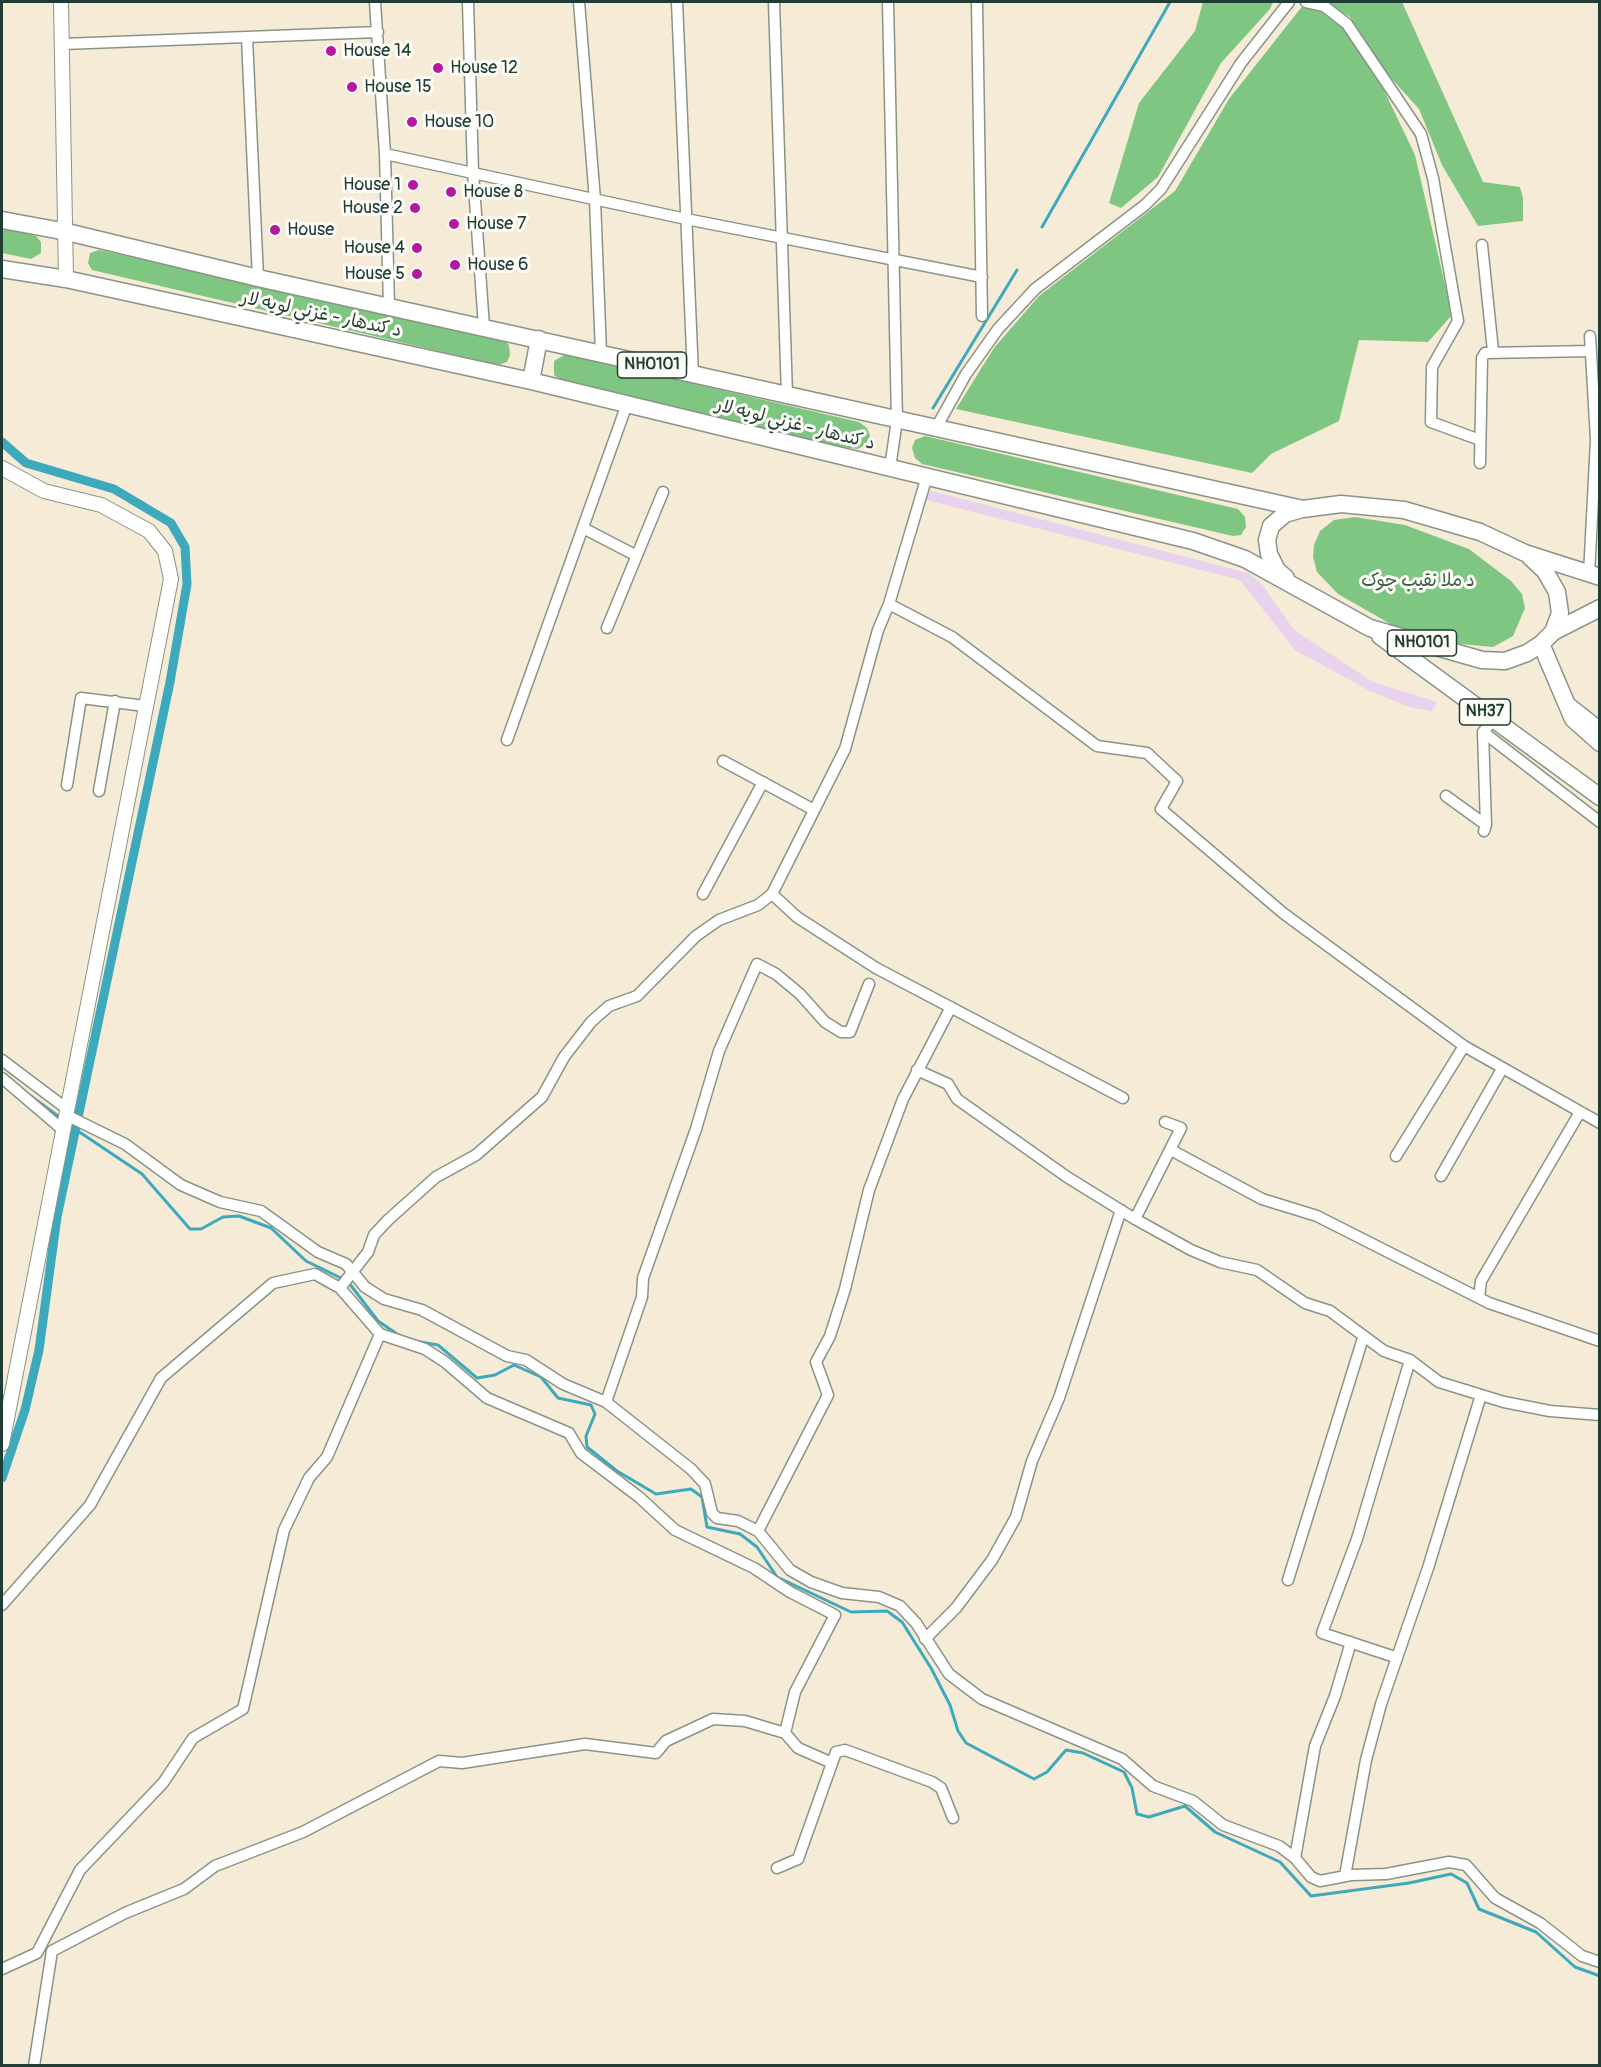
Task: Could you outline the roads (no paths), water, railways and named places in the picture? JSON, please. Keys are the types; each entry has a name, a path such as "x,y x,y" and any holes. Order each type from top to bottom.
{"highway":[{"name":"د کندهار - غزني لويه لار","path":"2,220 67,232 258,278 1302,509 1341,504 1404,510 1480,532 1525,553 1594,576"},
{"name":"د کندهار - غزني لويه لار","path":"2,269 66,279 531,381 1193,541 1245,558 1370,628 1482,660 1505,661 1541,644 1553,632 1599,608"},
{"path":"531,381 539,339"},
{"name":"NH0101","path":"1293,585 1277,570 1269,554 1267,540 1271,526 1285,514 1302,509"},
{"name":"د کندهار - غزني لويه لار","path":"1525,553 1545,571 1557,592 1560,613 1553,632"},
{"name":"NH37","path":"1370,628 1599,797"},
{"path":"1541,644 1573,720 1599,744"}],"main road":[{"path":"61,2 67,232 66,279"},
{"path":"2,468 44,490 101,505 149,531 165,551 171,579 2,1444"}],"street":[{"path":"375,2 385,154 389,306"},
{"path":"468,2 473,172 484,327"},
{"path":"579,2 595,200 601,353"},
{"path":"677,2 693,375"},
{"path":"774,2 786,394"},
{"path":"888,2 897,420 890,468"},
{"path":"977,2 982,316"},
{"path":"936,428 966,374 998,329 1035,289 1145,205 1161,189 1241,63 1289,2"},
{"path":"1306,2 1324,6 1347,24 1421,134 1433,178 1458,321 1432,367 1431,422 1480,440"},
{"path":"63,44 378,32"},
{"path":"247,38 258,278"},
{"path":"385,154 686,219 982,277"},
{"path":"1482,245 1493,351"},
{"path":"1590,336 1596,440 1594,576"},
{"path":"1480,463 1482,358 1485,353 1493,351 1591,351"},
{"path":"507,740 627,405"},
{"path":"346,1280 368,1252 374,1235 388,1220 436,1177 476,1155 542,1097 564,1057 591,1022 609,1006 637,996 696,936 719,920 758,905 772,894 845,749 878,630 889,604 927,476"},
{"path":"607,628 635,555 663,492"},
{"path":"583,528 635,555"},
{"path":"889,604 951,637 1097,746 1147,753 1177,781 1161,808 1283,913 1464,1046 1599,1123"},
{"path":"67,785 81,698 115,700 145,706"},
{"path":"1564,699 1599,727"},
{"path":"99,791 115,700"},
{"path":"1446,796 1485,828 1483,732 1490,724 1484,711"},
{"path":"1483,732 1599,822"},
{"path":"723,761 814,810"},
{"path":"703,894 763,782"},
{"path":"772,894 796,917 876,968 1123,1098"},
{"path":"606,1402 642,1297 643,1278 696,1129 716,1060 757,964 776,974 800,994 825,1022 841,1032 849,1032 868,984"},
{"path":"758,1531 828,1395 816,1362 830,1336 845,1289 869,1190 903,1099 951,1007"},
{"path":"1396,1156 1464,1046"},
{"path":"2,1059 66,1112 87,1126 125,1144 181,1185 220,1202 261,1211 318,1252 346,1263 346,1280 380,1334 425,1349 445,1362 487,1398 569,1433 581,1453 639,1497 675,1530 754,1568 790,1592 835,1615 795,1692 785,1733"},
{"path":"1441,1176 1502,1069"},
{"path":"917,1070 948,1084 957,1099 1067,1177 1135,1219 1191,1250 1220,1262 1257,1270 1305,1303 1330,1311 1363,1338 1384,1351 1410,1360 1439,1382 1481,1395 1550,1411 1599,1415"},
{"path":"2,1078 63,1130"},
{"path":"1479,1298 1481,1281 1580,1112"},
{"path":"1135,1219 1181,1128 1165,1122"},
{"path":"1171,1150 1262,1199 1317,1216 1479,1298 1599,1341"},
{"path":"925,1639 956,1608 992,1560 1016,1517 1032,1461 1059,1398 1120,1210"},
{"path":"2,1605 90,1505 161,1378 273,1283 315,1274 346,1280 365,1287 384,1299 422,1310 507,1356 526,1360 563,1384 606,1402 691,1469 705,1484 712,1514 717,1518 738,1521 758,1531 790,1569 811,1582 842,1593 879,1597 900,1606 949,1674 982,1699 1122,1759 1153,1785 1192,1800 1222,1825 1279,1846 1295,1858 1311,1877 1320,1881 1345,1876 1386,1874 1449,1862 1466,1865 1495,1898 1540,1923 1582,1956 1599,1962"},
{"path":"2,1969 37,1953 80,1870 163,1783 193,1737 243,1709 284,1530 309,1478 327,1456 380,1334"},
{"path":"1288,1580 1363,1338"},
{"path":"1395,1657 1322,1633 1357,1539 1410,1360"},
{"path":"1345,1876 1366,1760 1395,1657 1429,1567 1481,1395"},
{"path":"1295,1858 1315,1746 1335,1696 1351,1642"},
{"path":"34,2066 52,1951 125,1913 184,1889 215,1866 303,1832 439,1761 462,1763 585,1744 656,1754 666,1741 713,1719 745,1721 785,1733 798,1748 832,1763"},
{"path":"777,1868 798,1859 836,1752 845,1750 932,1782 941,1788 953,1818"}],"waterway":[{"path":"1042,227 1170,2"},
{"path":"933,408 1017,270"},
{"path":"2,442 26,463 114,489 171,523 185,547 187,584 170,682 57,1217 39,1350 25,1410 2,1478"},
{"path":"32,1097 58,1116"},
{"path":"72,1127 142,1174 190,1229 201,1229 223,1217 239,1216 271,1228 306,1261 343,1279"},
{"path":"349,1283 378,1321 400,1336"},
{"path":"420,1342 438,1345 477,1378 495,1375 514,1365 541,1377 558,1398 591,1405 595,1414 586,1436 587,1447 617,1471 656,1494 691,1489 702,1497 707,1527 740,1534 757,1547 777,1577 851,1612 887,1611 902,1622 931,1668 950,1705 958,1731 966,1743 1034,1779 1047,1772 1066,1750 1083,1753 1124,1772 1132,1788 1137,1814 1149,1817 1185,1806 1215,1832 1280,1862 1311,1896 1409,1883 1451,1874 1467,1883 1479,1909 1536,1932 1575,1967 1600,1976"}],"place":[{"name":"House 14","path":"331,51"},
{"name":"House 12","path":"438,68"},
{"name":"House 15","path":"352,87"},
{"name":"House 10","path":"412,122"},
{"name":"House 1","path":"413,185"},
{"name":"House 8","path":"451,192"},
{"name":"House 2","path":"415,208"},
{"name":"House 7","path":"454,224"},
{"name":"House","path":"275,230"},
{"name":"House 4","path":"417,248"},
{"name":"House 6","path":"455,265"},
{"name":"House 5","path":"417,274"}],"park label":[{"name":"د ملا نقيب چوک","path":"1418,581"}]}
